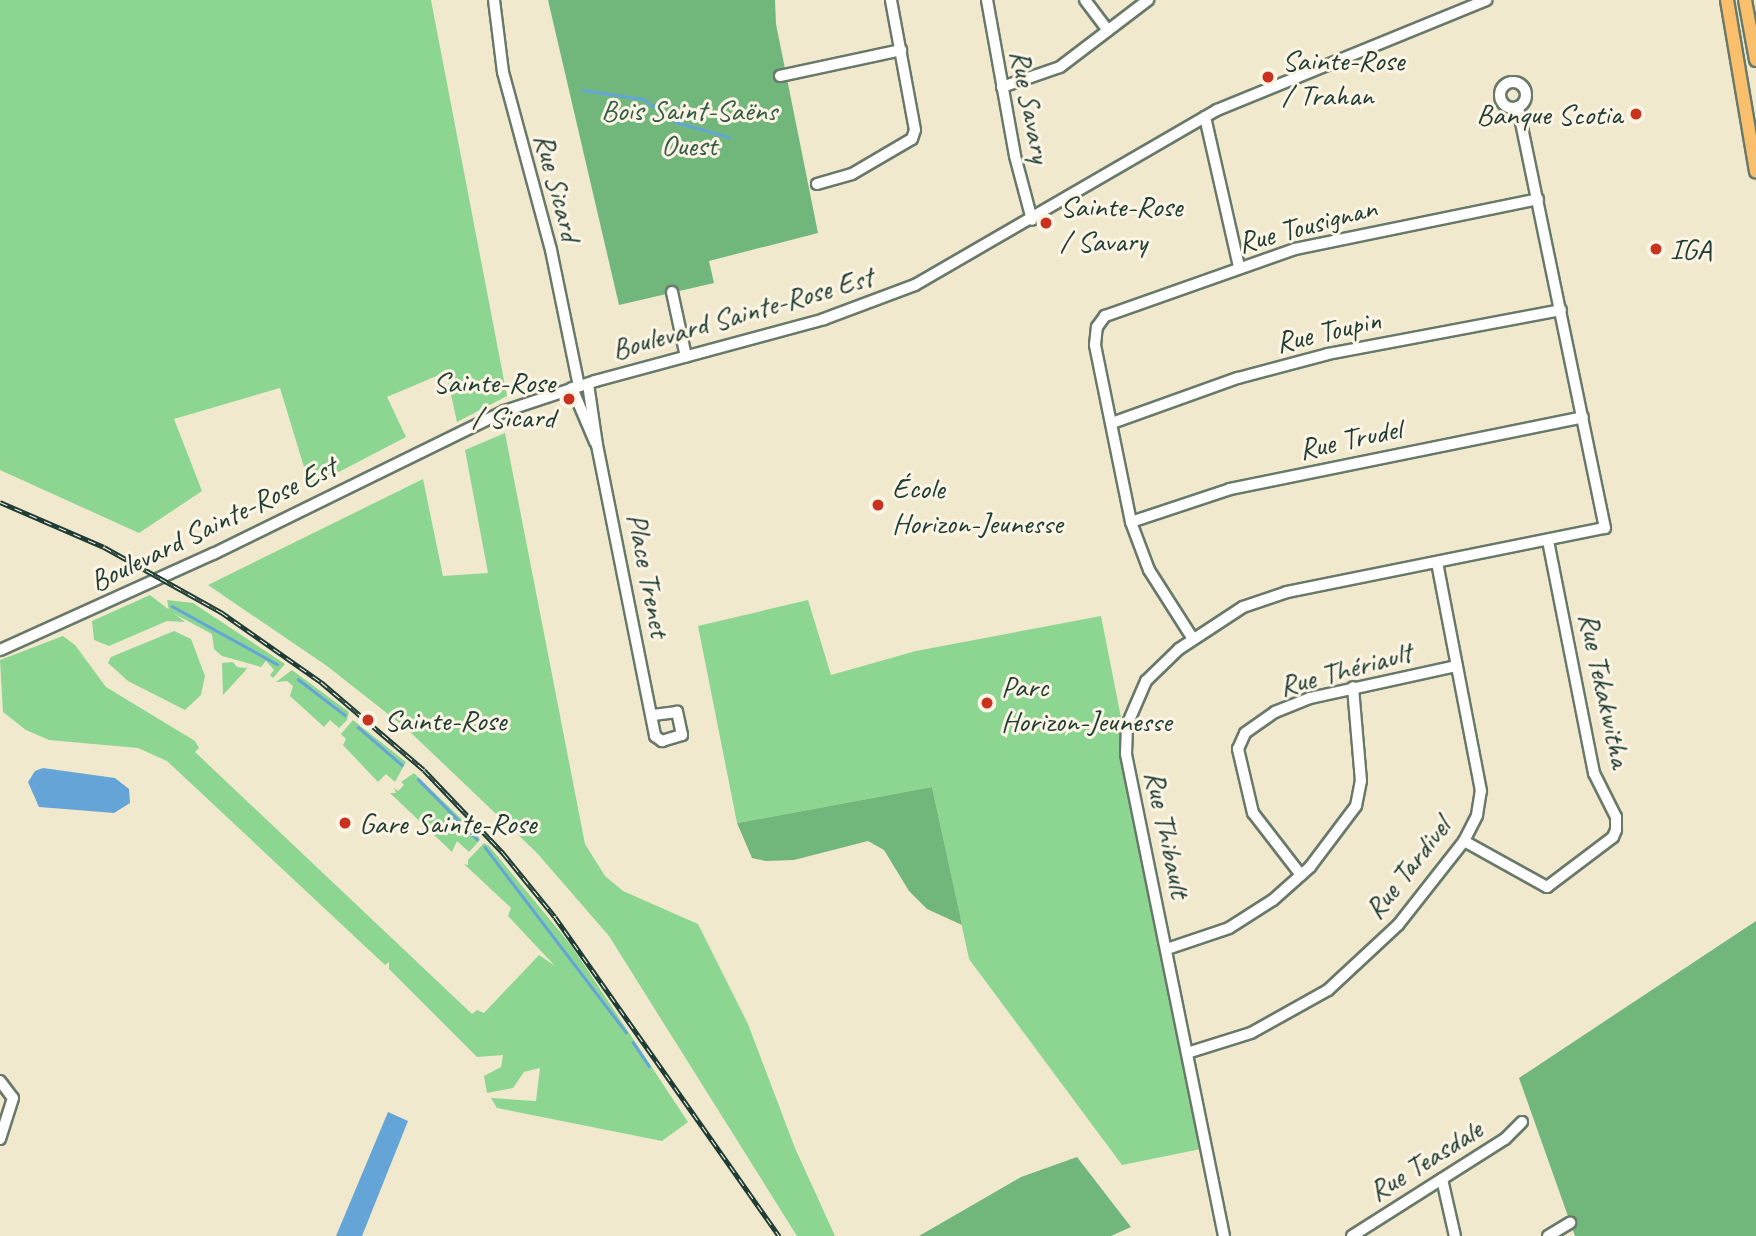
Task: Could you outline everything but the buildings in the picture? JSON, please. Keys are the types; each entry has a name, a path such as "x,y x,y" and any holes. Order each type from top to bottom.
{"main road":[{"path":"1727,0 1756,173"},
{"path":"1745,0 1756,60"}],"street":[{"name":"Rue Sicard","path":"494,0 503,72 551,250 580,386"},
{"path":"817,184 852,174 912,139 915,130 891,0"},
{"name":"Rue Savary","path":"987,0 1002,87 1032,220"},
{"path":"1084,0 1108,30"},
{"path":"1002,87 1060,67 1148,0"},
{"name":"Boulevard Sainte-Rose Est","path":"0,650 259,532 451,433 580,386 813,323 902,291 1032,220 1205,117 1486,0"},
{"path":"780,76 901,50"},
{"path":"1518,107 1583,417"},
{"path":"1205,117 1239,267"},
{"name":"Rue Tousignan","path":"1193,639 1149,570 1131,522 1095,345 1097,327 1105,316 1239,267 1303,247 1538,200"},
{"path":"672,292 686,357"},
{"name":"Rue Toupin","path":"1112,424 1238,377 1328,354 1561,310"},
{"name":"Place Trenet","path":"580,386 597,445 651,715"},
{"name":"Place Trenet","path":"580,386 597,445"},
{"name":"Rue Trudel","path":"1131,522 1230,489 1583,417"},
{"name":"Rue Thibault","path":"1224,1236 1126,754 1127,725 1134,699 1146,681 1193,639 1243,607 1287,592 1605,528 1583,417"},
{"name":"Rue Tekakwitha","path":"1464,841 1547,887 1604,845 1616,830 1616,817 1594,774 1548,540"},
{"name":"Rue Tardivel","path":"1187,1053 1251,1033 1328,990 1398,925 1464,841 1477,815 1481,791 1437,562"},
{"name":"Rue Thériault","path":"1301,874 1253,813 1238,749 1245,733 1275,712 1353,687 1457,666"},
{"path":"1167,949 1229,929 1273,900 1301,874 1356,806 1361,781 1353,687"},
{"path":"0,1081 13,1098 0,1139"},
{"name":"Rue Teasdale","path":"1352,1236 1505,1139 1522,1122"},
{"path":"1442,1179 1455,1236"},
{"path":"1548,1236 1570,1223"}],"green space":[{"path":"0,0 431,0 507,396 457,422 446,372 387,397 406,437 310,487 280,388 174,419 202,491 139,533 0,470"},
{"name":"Bois Saint-Saëns Ouest","path":"548,0 775,0 776,24 818,233 709,261 714,283 619,305"},
{"path":"505,433 585,844 605,876 623,891 698,924 748,1024 795,1148 835,1236 797,1236 609,936 537,853 407,729 327,666 208,585 423,479 443,576 488,573 465,450"},
{"path":"150,595 185,622 167,621 109,646 94,640 92,621"},
{"path":"167,600 193,603 285,664 273,678 270,675 274,670 266,661 261,667 222,656 214,649 212,634 169,611"},
{"path":"808,600 831,675 916,651 1101,616 1206,1148 1122,1165 969,959 932,787 737,823 698,626"},
{"path":"174,631 191,639 205,676 201,695 185,710 128,681 108,663 111,657"},
{"path":"63,636 75,645 106,687 195,741 199,748 195,752 472,1014 477,1010 484,1013 539,955 555,966 508,916 511,908 464,864 468,865 468,860 484,843 489,846 571,945 688,1122 662,1141 497,1108 491,1098 536,1101 540,1068 524,1072 513,1088 487,1093 484,1076 501,1067 503,1055 477,1057 389,969 389,962 385,965 167,761 138,748 49,740 26,730 3,712 0,660"},
{"path":"233,662 237,667 246,668 248,664 246,670 223,695 222,663"},
{"path":"292,670 349,712 347,720 339,728 330,720 324,727 290,696 293,686 287,681 276,682"},
{"path":"353,720 406,762 395,782 386,774 378,782 343,745 346,739 341,734"},
{"path":"414,773 478,835 480,840 469,852 457,841 452,852 390,793 396,793 394,788 398,791 404,785 401,782"},
{"path":"932,787 962,925 927,909 909,891 884,850 868,841 794,860 766,861 752,858 737,823"},
{"path":"1756,921 1756,1236 1575,1236 1519,1078"},
{"path":"1077,1157 1131,1227 1111,1236 919,1236 1021,1177"}],"water":[{"path":"43,768 115,778 129,789 130,803 114,813 39,807 28,782 35,771"},
{"path":"388,1112 408,1121 362,1236 336,1236"}],"waterway":[{"path":"583,90 643,99 676,122 729,137"},
{"path":"172,606 277,664"},
{"path":"298,679 345,715"},
{"path":"358,727 402,765"},
{"path":"418,779 477,839"},
{"path":"485,847 626,1032"},
{"path":"633,1042 649,1066"}],"railway":[{"path":"0,502 104,547 221,612 321,682 424,770 503,853 555,917 779,1236"}],"place":[{"name":"Sainte-Rose / Trahan","path":"1268,77"},
{"name":"Banque Scotia","path":"1636,114"},
{"name":"Sainte-Rose / Savary","path":"1046,223"},
{"name":"IGA","path":"1656,249"},
{"name":"Sainte-Rose / Sicard","path":"569,399"},
{"name":"École Horizon-Jeunesse","path":"878,505"},
{"name":"Parc Horizon-Jeunesse","path":"987,703"},
{"name":"Sainte-Rose","path":"368,720"},
{"name":"Gare Sainte-Rose","path":"345,823"}]}
